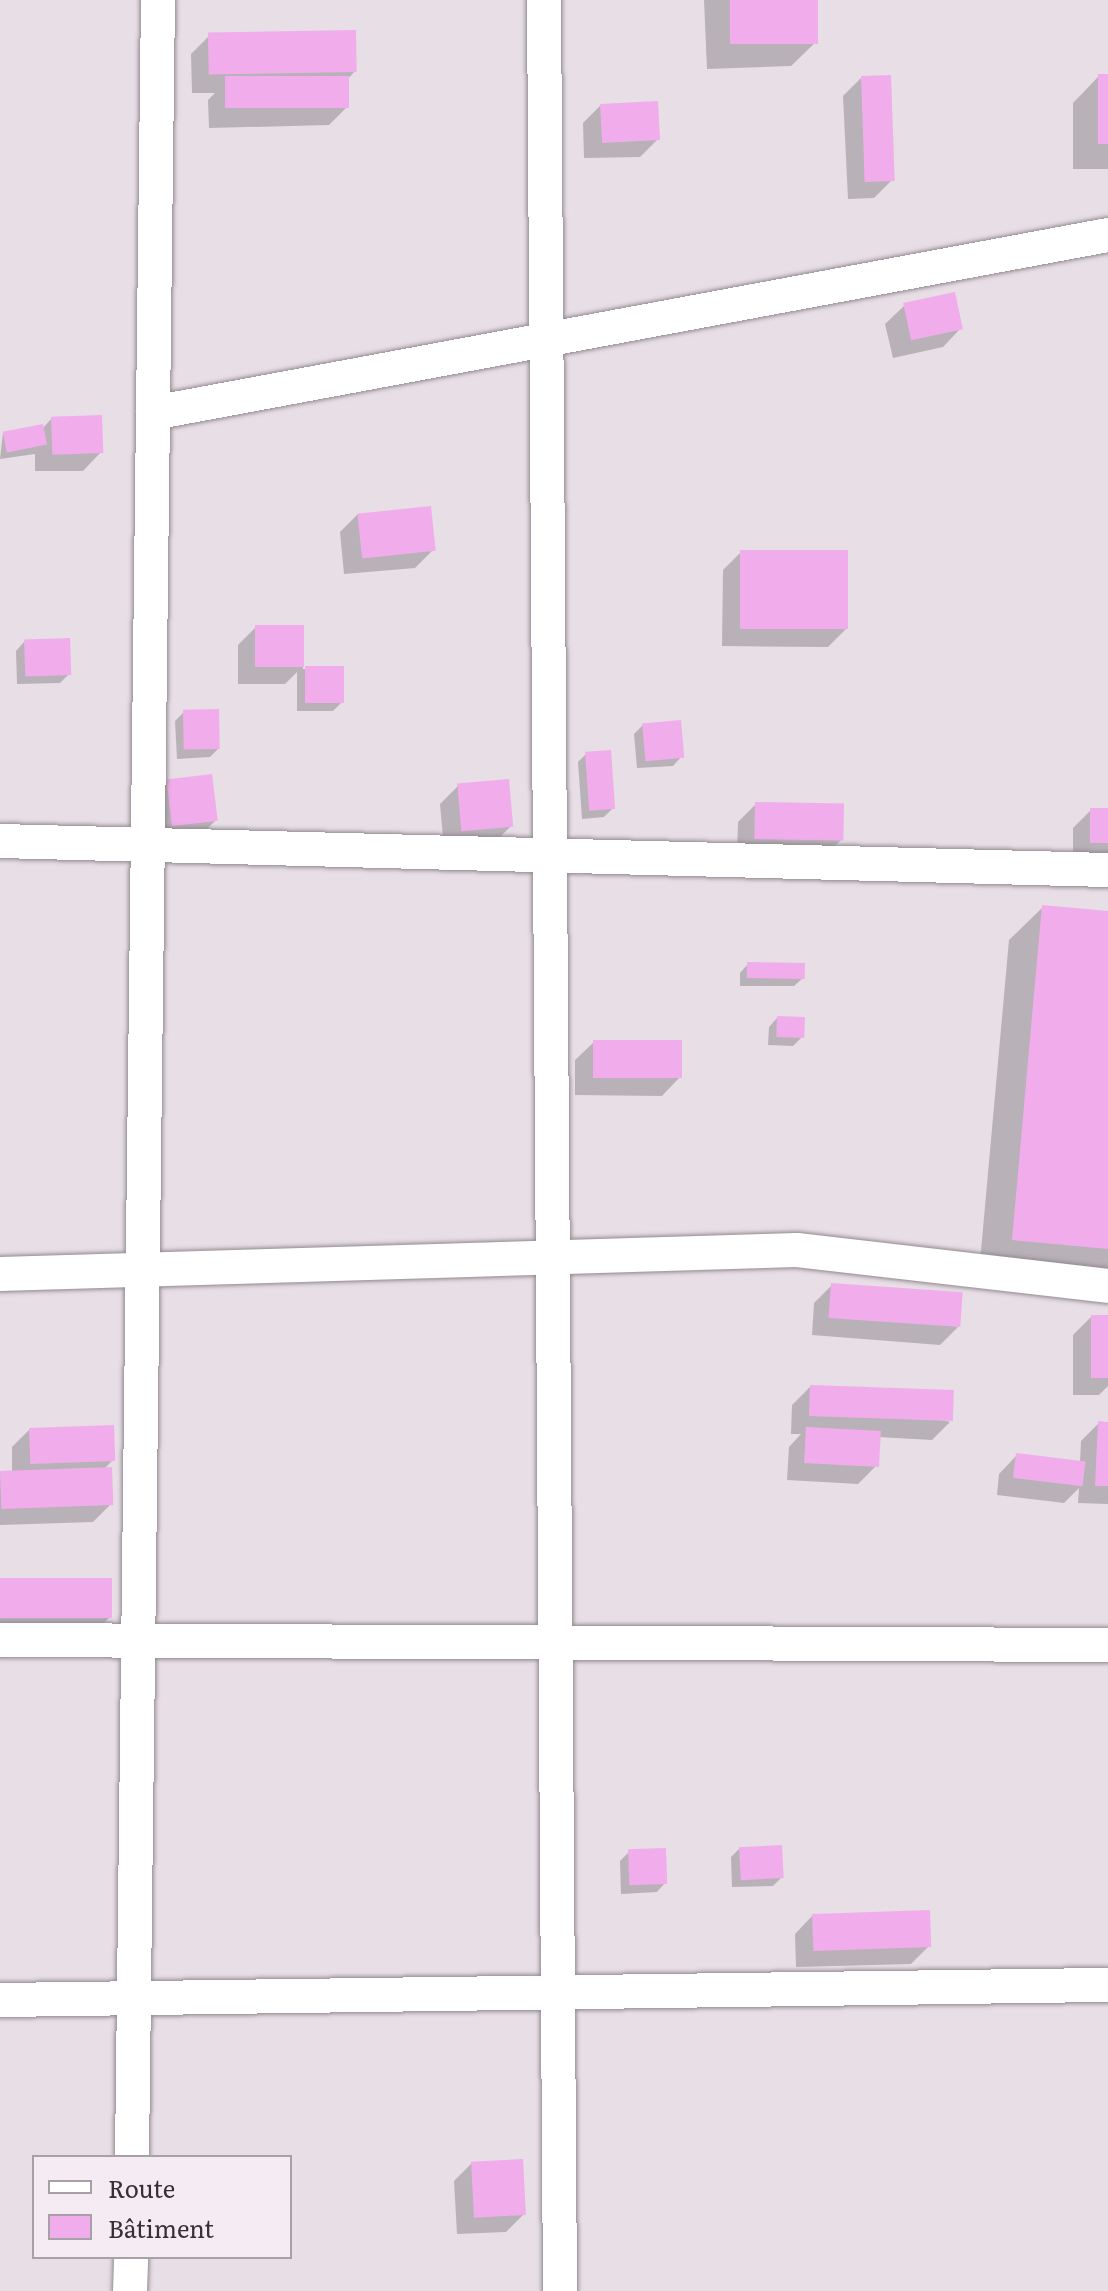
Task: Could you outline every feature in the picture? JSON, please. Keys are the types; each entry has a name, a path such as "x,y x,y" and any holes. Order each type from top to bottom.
{"street":[{"path":"132,2155 158,0"},
{"path":"544,0 560,2291"},
{"path":"153,413 1108,235"},
{"path":"0,841 1108,870"},
{"path":"0,1274 797,1250 1108,1286"},
{"path":"0,1640 1108,1645"},
{"path":"0,2000 1108,1985"},
{"path":"130,2291 131,2259"}],"building":[{"path":"730,0 818,0 818,44 730,44"},
{"path":"356,30 357,72 209,75 208,33"},
{"path":"1098,74 1108,74 1108,144 1098,144"},
{"path":"891,75 895,181 865,182 861,76"},
{"path":"225,76 349,76 349,108 225,108"},
{"path":"658,101 660,140 602,143 600,104"},
{"path":"955,292 963,329 911,340 903,303"},
{"path":"102,415 103,453 52,455 51,417"},
{"path":"43,424 47,445 7,452 3,432"},
{"path":"431,506 436,551 362,558 357,514"},
{"path":"740,550 848,550 848,629 740,629"},
{"path":"255,625 304,625 304,667 255,667"},
{"path":"70,638 71,675 25,677 24,640"},
{"path":"305,666 344,666 344,703 305,703"},
{"path":"219,709 220,749 184,750 183,710"},
{"path":"681,720 684,758 645,761 642,723"},
{"path":"611,750 615,809 589,811 585,752"},
{"path":"212,774 218,821 172,826 166,780"},
{"path":"509,779 513,827 461,831 457,784"},
{"path":"755,802 844,804 843,841 754,839"},
{"path":"1090,808 1108,808 1108,843 1090,843"},
{"path":"1042,905 1108,911 1108,1249 1012,1240"},
{"path":"747,962 805,963 805,979 747,978"},
{"path":"777,1016 805,1017 804,1038 776,1037"},
{"path":"593,1040 682,1040 682,1078 593,1078"},
{"path":"831,1283 963,1292 960,1327 829,1318"},
{"path":"1091,1315 1108,1315 1108,1378 1091,1378"},
{"path":"810,1385 954,1390 953,1421 809,1416"},
{"path":"1098,1421 1108,1422 1108,1486 1095,1486"},
{"path":"114,1425 115,1461 30,1464 29,1428"},
{"path":"806,1427 881,1431 879,1467 804,1463"},
{"path":"1016,1453 1085,1462 1082,1486 1013,1478"},
{"path":"112,1467 113,1505 1,1509 0,1471"},
{"path":"0,1578 112,1578 112,1618 0,1618"},
{"path":"782,1845 784,1878 741,1880 739,1847"},
{"path":"666,1848 667,1884 629,1885 628,1849"},
{"path":"930,1910 931,1947 813,1951 812,1914"},
{"path":"523,2159 526,2215 474,2218 471,2162"}]}
